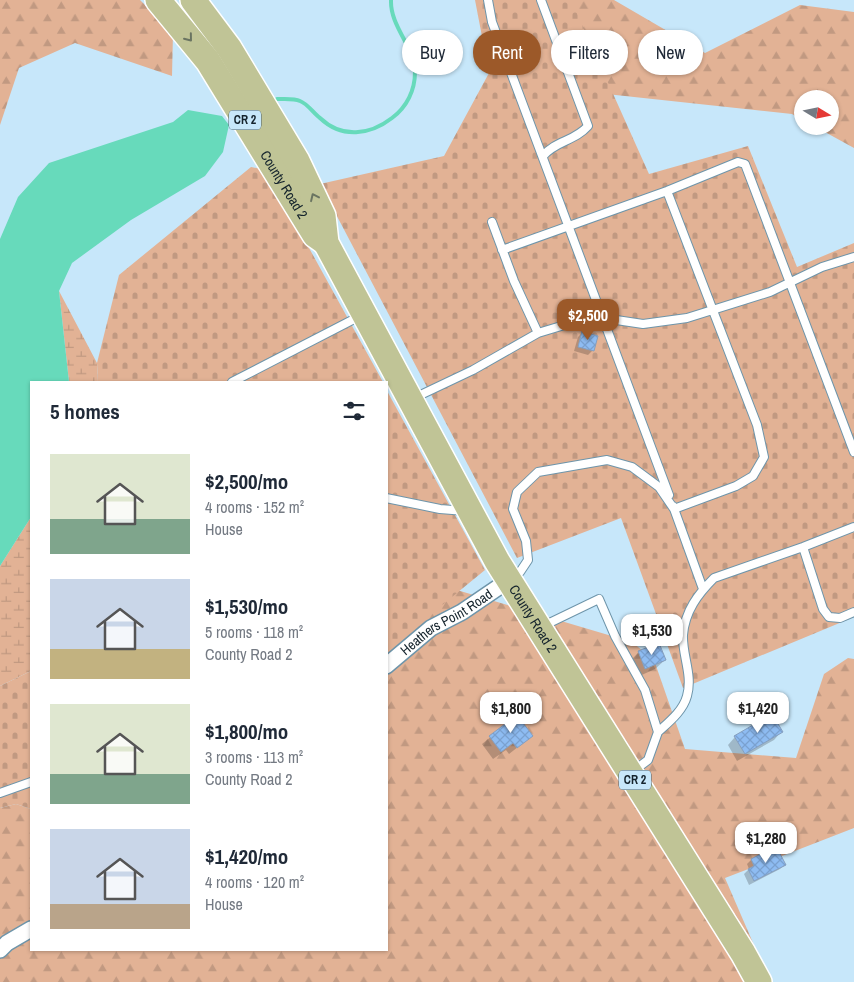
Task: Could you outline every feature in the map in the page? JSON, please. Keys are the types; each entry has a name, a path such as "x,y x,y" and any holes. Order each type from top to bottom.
{"main road":[{"name":"County Road 2","path":"158,0 208,61 315,235 326,244 469,512 509,580 743,953 758,982"},
{"name":"County Road 2","path":"192,0 229,48 297,161 323,216 326,244"}],"street":[{"name":"Heathers Point Road","path":"388,664 431,628 462,612 509,580"},
{"path":"0,950 6,943 30,930"}],"lane":[{"path":"488,0 492,22 604,318 703,589"},
{"path":"541,0 588,126 580,135 549,149 543,156"},
{"path":"502,250 667,191 738,162 745,164 852,441 854,452"},
{"path":"667,191 757,425 764,457 753,476 674,509"},
{"path":"492,222 538,334"},
{"path":"410,400 473,370 538,334 581,320 604,318 643,324 714,312 770,292 822,267 854,257"},
{"path":"234,381 364,314"},
{"path":"509,580 520,572 528,560 526,541 513,508 517,492 538,472 607,460 632,467 659,487 674,509"},
{"path":"388,498 440,510 469,512"},
{"path":"630,773 648,760 658,732 677,714 687,696 689,669 683,635 689,609 703,589 714,578 803,548 854,527"},
{"path":"803,548 823,609 829,618 840,618 854,612"},
{"path":"539,628 599,599 615,636 645,690 658,732"},
{"path":"0,793 30,782"}],"green space":[{"path":"0,0 140,0 173,33 172,76 75,43 19,68 0,125"},
{"path":"475,0 571,0 584,30 551,30 551,75 605,75 649,174 748,146 797,267 854,243 854,617 683,688 621,518 517,558 320,184 444,156 488,75 541,75 541,30 481,30"},
{"path":"545,0 614,0 666,30 638,30 638,75 703,75 703,52 705,53 800,5 854,12 854,148 830,135 839,135 839,90 794,90 794,115 597,93 587,75 628,75 628,30 562,30"},
{"path":"251,167 266,170 382,381 98,381 97,363 119,275"},
{"path":"59,291 97,363 98,381 69,381"},
{"path":"388,393 485,570 388,649"},
{"path":"30,519 30,671 0,686 0,566"},
{"path":"388,570 632,642 654,660 685,749 796,758 824,674 848,658 854,659 854,828 725,878 770,982 0,982 0,808 16,804 30,809 30,951 388,951"},
{"path":"30,671 30,809 16,804 0,808 0,686"}],"shaded area":[{"path":"188,110 222,116 229,125 223,152 205,176 131,220 72,263 59,291 69,381 30,381 30,519 0,566 0,239 18,197 49,163 173,122"}],"building":[{"path":"582,331 598,336 594,351 578,347"},
{"path":"659,643 666,660 645,669 638,651"},
{"path":"772,714 783,732 745,754 734,736"},
{"path":"517,715 533,736 517,748 513,743 501,752 489,736"},
{"path":"776,846 786,865 754,881 748,869 754,866 751,859"}],"waterway":[{"path":"277,99 300,101 306,104 329,125 347,132 365,131 375,128 397,114 412,92 415,72 411,54 394,19 391,0"}]}
